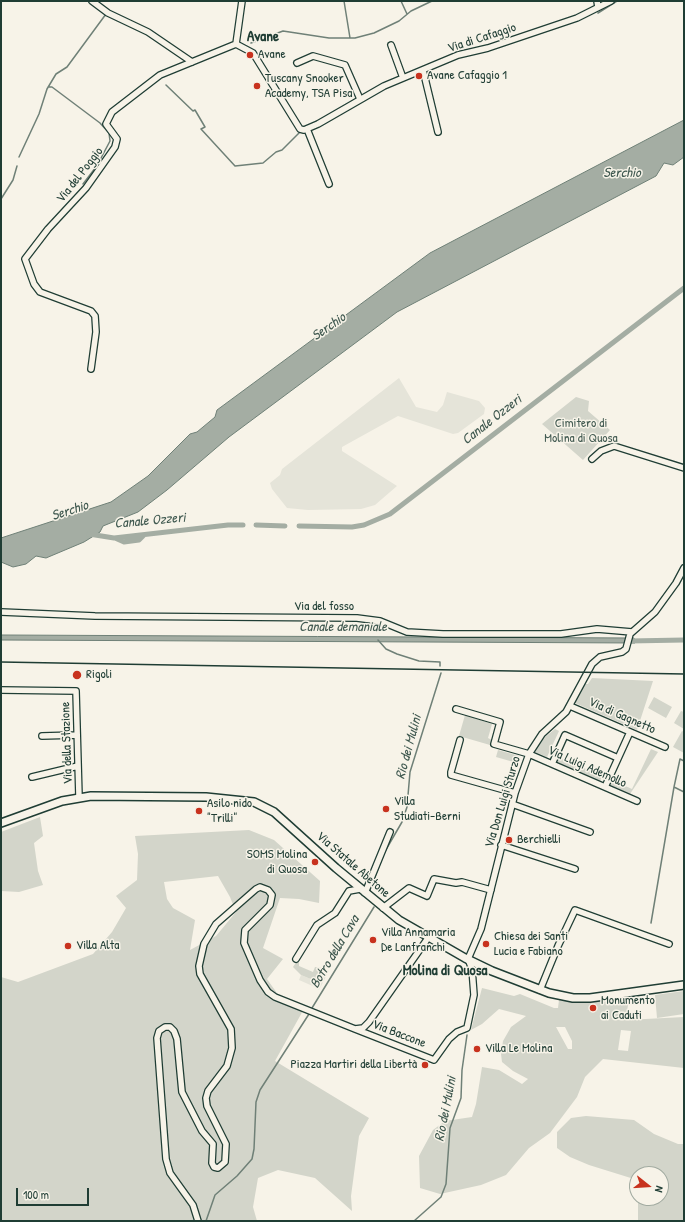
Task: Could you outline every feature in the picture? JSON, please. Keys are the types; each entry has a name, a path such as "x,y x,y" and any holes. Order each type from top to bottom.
{"main road":[{"name":"Via Statale Abetone","path":"1,823 62,801 79,797 213,797 259,804 270,809 282,818 363,891 399,920 468,960 540,990 561,996 586,999 684,985"}],"street":[{"path":"92,1 108,13 148,32 192,62"},
{"path":"242,1 236,44 253,53 300,129 308,129 329,184"},
{"path":"596,1 598,7"},
{"name":"Via di Cafaggio","path":"308,129 360,98 403,78 458,55 488,48 577,18 611,1"},
{"name":"Via del Poggio","path":"91,369 96,338 95,316 91,311 40,292 34,284 25,259 48,228 86,188 115,147 117,139 106,124 112,112 160,75 236,44"},
{"path":"391,45 403,78"},
{"path":"297,63 313,56 345,65 360,98"},
{"path":"423,70 438,132"},
{"path":"592,459 601,451 614,446 684,468"},
{"path":"630,634 655,612 684,568"},
{"name":"Via del fosso","path":"1,612 95,616 357,618 380,621 407,632 443,634 561,634 597,629 630,634"},
{"name":"Via Don Luigi Sturzo","path":"468,960 481,929 515,793 529,754 542,734 560,719 570,706 587,672 595,661 604,656 622,652 628,646 630,634"},
{"name":"Via della Stazione","path":"1,690 76,691 79,797"},
{"name":"Via di Gagnetto","path":"570,706 666,747"},
{"name":"Via Luigi Ademollo","path":"456,709 500,722 494,744 529,754 637,801"},
{"path":"605,787 630,732"},
{"path":"42,736 77,735"},
{"path":"552,764 565,735 618,758"},
{"path":"460,740 451,775 515,793"},
{"path":"32,777 78,766"},
{"path":"512,804 590,832"},
{"path":"296,959 317,925 335,913 349,891 363,891 390,832"},
{"path":"501,845 575,869"},
{"path":"383,908 409,888 427,896 434,879 456,883 462,882 491,890"},
{"name":"Via Baccone","path":"198,1221 193,1205 170,1173 166,1159 157,1038 159,1032 165,1027 170,1027 174,1031 177,1039 182,1092 202,1131 213,1144 212,1163 214,1167 218,1168 225,1162 226,1144 207,1106 206,1098 208,1091 227,1066 232,1048 230,1029 200,974 199,966 204,944 216,924 256,889 260,888 268,890 272,895 270,905 245,930 244,943 260,980 268,992 275,997 434,1060 449,1039 457,1032 467,1028 474,994 472,969 468,960"},
{"path":"540,990 575,910 669,944"},
{"path":"355,1029 363,1028 369,1022 428,938"}],"shaded area":[{"path":"399,378 416,407 437,412 443,405 447,392 479,401 485,408 484,414 458,433 453,434 398,416 342,447 342,451 397,486 375,505 361,509 308,510 287,508 272,489 270,483 280,475 282,469"},
{"path":"323,968 329,971 319,990 299,980 301,975 318,982"}],"green space":[{"name":"Cimitero di Molina di Quosa","path":"576,397 589,401 588,411 610,430 583,460 542,424"},
{"path":"592,678 653,681 637,730 575,703 584,684 588,684"},
{"path":"654,697 672,707 666,718 648,708"},
{"path":"681,711 684,712 684,729 674,723"},
{"path":"465,715 492,724 488,738 492,740 490,745 459,736"},
{"path":"555,729 559,731 547,757 535,752 536,748 544,738"},
{"path":"682,731 684,732 684,753 673,747"},
{"path":"651,749 658,752 630,794 610,785 612,780 632,789"},
{"path":"498,750 519,756 517,763 496,757"},
{"path":"559,757 602,776 600,781 557,762"},
{"path":"40,817 43,836 34,843 38,871 43,885 19,892 1,891 1,832"},
{"path":"249,830 274,840 320,881 319,903 299,899 280,898 263,948 283,959 267,979 279,996 305,1007 275,1061 369,1118 359,1136 351,1196 352,1211 315,1178 278,1170 258,1178 253,1207 257,1221 1,1221 1,977 18,982 93,954 112,932 126,908 116,896 137,880 138,854 135,836","holes":["218,876 230,897 236,912 216,936 190,950 195,920 173,908 167,899 164,882"]},
{"path":"299,958 299,966 313,972 315,967 323,968 318,982 301,975 293,967"},
{"path":"482,988 514,996 520,994 554,1008 558,1008 559,1000 581,1003 629,997 626,1020 684,1017 684,1068 603,1059 585,1077 577,1097 550,1133 529,1148 506,1175 481,1185 440,1194 420,1188 419,1156 433,1130 445,1121 472,1117 476,1104 482,1067 499,1070 522,1084 528,1079 513,1071 502,1062 501,1054 503,1041 511,1027 526,1016 499,1009 482,1024 471,1030","holes":["556,1027 565,1027 572,1041 572,1049 568,1049","621,1030 631,1031 628,1051 618,1050"]},
{"path":"684,991 684,1014 657,1018 655,995"},
{"path":"586,1116 634,1120 654,1134 678,1144 684,1144 684,1221 638,1221 638,1206 669,1206 669,1166 629,1166 629,1177 589,1165 570,1157 557,1148 557,1132 571,1118"}],"water":[{"name":"Serchio","path":"684,120 684,157 673,165 664,163 656,176 397,312 229,437 167,490 138,512 103,526 100,532 84,542 46,558 36,556 26,564 13,567 1,562 1,538 111,502 148,476 190,434 197,432 215,417 217,410 430,253"},
{"path":"1,635 634,638 635,643 1,640"}],"waterway":[{"path":"344,1 350,38"},
{"path":"401,1 407,14"},
{"path":"251,43 283,31 329,38 355,38 374,33 399,21 411,11 432,1"},
{"path":"598,13 617,1"},
{"path":"19,157 39,114 47,89 56,74 67,67 106,14"},
{"path":"166,85 193,111 195,110 205,127 201,129 235,166 263,163 276,152 282,150 299,133"},
{"path":"48,87 52,87 100,123 109,133 110,141 100,160"},
{"path":"1,199 13,180 17,166"},
{"path":"83,184 96,167"},
{"name":"Canale Ozzeri","path":"299,526 352,527 364,525 390,514 684,288"},
{"name":"Canale Ozzeri","path":"89,534 114,538 228,525 243,525"},
{"name":"Canale Ozzeri","path":"256,525 285,526"},
{"path":"115,538 124,542 139,540 143,536"},
{"name":"Rio dei Mulini","path":"378,640 386,649 397,654 419,661 440,662 440,666"},
{"name":"Canale demaniale","path":"629,641 684,640"},
{"name":"Rio dei Mulini","path":"384,853 402,822 407,807 410,772 441,673"},
{"path":"651,923 674,787 680,759 684,761"},
{"path":"674,787 684,792"},
{"name":"Rio dei Mulini","path":"369,892 383,856"},
{"name":"Botro della Cava","path":"312,1008 374,907"},
{"name":"Botro della Cava","path":"206,1221 215,1195 237,1176 252,1159 254,1149 256,1102 260,1090 309,1014"},
{"name":"Rio dei Mulini","path":"414,1221 441,1197 446,1184 450,1128 461,1098 462,1070 467,1035"}],"railway":[{"path":"1,662 684,674"}],"place":[{"name":"Avane","path":"250,55"},
{"name":"Avane Cafaggio 1","path":"419,76"},
{"name":"Tuscany Snooker Academy, TSA Pisa","path":"257,86"},
{"name":"Rigoli","path":"77,675"},
{"name":"Villa Studiati-Berni","path":"386,809"},
{"name":"Asilo nido \"Trilli\"","path":"199,811"},
{"name":"Berchielli","path":"509,840"},
{"name":"SOMS Molina di Quosa","path":"315,862"},
{"name":"Villa Annamaria De Lanfranchi","path":"373,940"},
{"name":"Chiesa dei Santi Lucia e Fabiano","path":"486,944"},
{"name":"Villa Alta","path":"68,946"},
{"name":"Monumento ai Caduti","path":"593,1008"},
{"name":"Villa Le Molina","path":"477,1049"},
{"name":"Piazza Martiri della Libertà","path":"425,1065"}],"district":[{"name":"Avane","path":"263,37"},
{"name":"Molina di Quosa","path":"445,971"}]}
